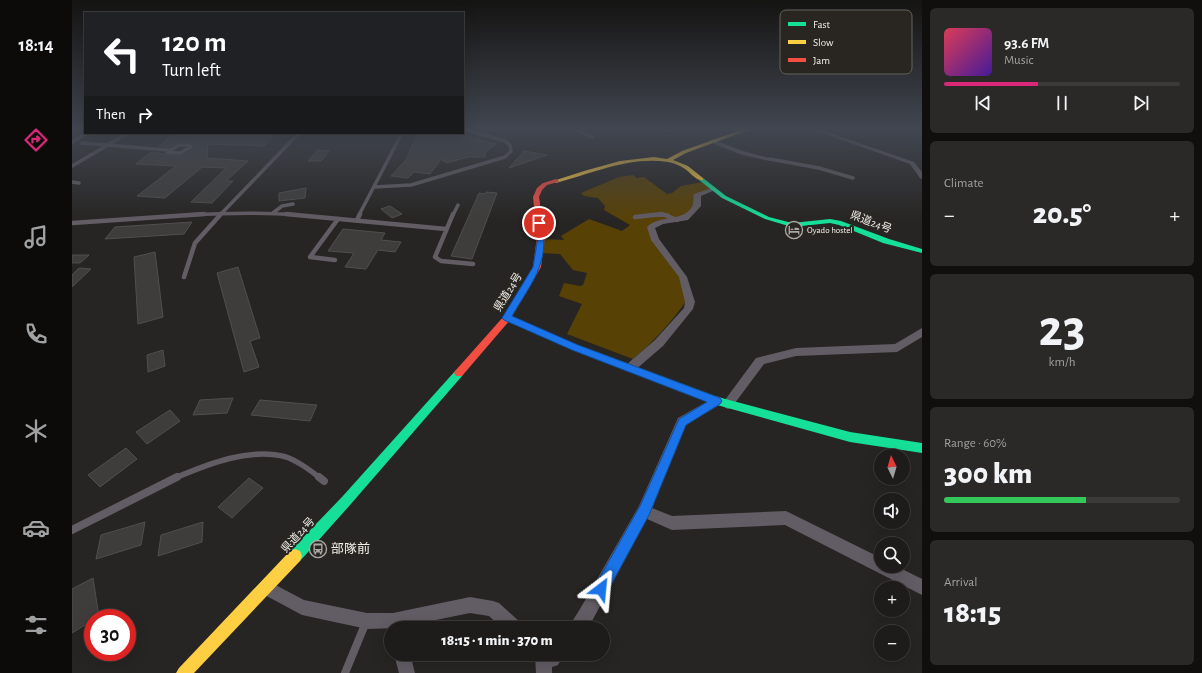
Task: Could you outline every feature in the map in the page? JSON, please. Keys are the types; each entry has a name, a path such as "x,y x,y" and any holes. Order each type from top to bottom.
{"main road":[{"name":"県道24号","path":"184,673 266,588 356,490 507,318 537,267 541,237 536,208 536,197 539,189 545,184 631,160 640,159"},
{"name":"県道24号","path":"650,159 667,161 684,166 724,197 780,223 804,224 830,221 841,223 886,241 922,251"},
{"path":"507,318 575,347 723,403 850,437 922,448"}],"street":[{"path":"902,159 912,163 922,177"},
{"path":"630,368 659,342 688,309 690,302 684,277 657,245 652,234 651,227 657,223 685,218 697,206 697,196 699,194 714,189"},
{"path":"581,621 644,511 682,422 723,403 760,361 796,352 897,348 922,332"},
{"path":"644,511 672,524 786,518 922,587"},
{"path":"266,588 302,607 367,621 384,623"},
{"path":"406,621 470,605 493,609 506,621"},
{"path":"404,661 407,673"},
{"path":"544,661 544,673"}],"lane":[{"path":"72,166 83,159"},
{"path":"184,277 192,248 222,213 274,159"},
{"path":"357,220 388,159"},
{"path":"374,187 395,187 410,184 497,159"},
{"path":"772,159 819,168 853,178"},
{"path":"72,182 79,183"},
{"path":"273,213 282,206 293,204"},
{"path":"458,206 446,229 435,257 441,261 473,264"},
{"path":"72,222 222,213 273,213 446,229"},
{"path":"636,217 665,214 670,215 677,220"},
{"path":"335,260 310,258 338,219"},
{"path":"72,530 190,471 247,456 268,455 285,457 324,481"},
{"path":"345,673 367,621"}],"shaded area":[{"path":"633,175 637,178 644,177 667,194 672,193 681,186 703,182 714,189 701,193 697,203 687,214 651,228 678,269 686,301 662,332 633,359 567,334 582,304 559,296 564,283 580,286 583,285 587,273 573,270 560,254 540,253 543,239 564,240 561,236 589,219 622,231 630,225 604,210 605,206 598,198 584,196 581,193 619,177"}],"building":[{"path":"142,159 226,159 248,161 226,181 233,181 212,203 191,202 226,168 202,167 165,198 137,196 176,166 136,164"},
{"path":"309,159 322,159 321,161 308,161"},
{"path":"441,159 430,174 414,172 408,178 391,176 406,160"},
{"path":"442,159 459,159 446,163"},
{"path":"517,159 534,159 509,168"},
{"path":"306,188 305,198 279,201 279,193"},
{"path":"486,192 497,193 472,259 451,256 479,193 485,194"},
{"path":"390,206 402,214 392,218 381,209"},
{"path":"192,222 184,234 105,239 115,227"},
{"path":"343,229 385,233 381,240 401,242 395,252 378,250 366,269 345,267 354,253 328,251"},
{"path":"155,252 163,317 138,324 134,257"},
{"path":"72,255 89,255 80,263 72,263"},
{"path":"238,267 260,338 250,341 259,367 244,372 217,273"},
{"path":"79,268 91,269 72,287 72,275"},
{"path":"163,350 165,366 148,372 147,355"},
{"path":"233,398 227,413 193,415 200,400"},
{"path":"260,400 317,405 310,421 251,415"},
{"path":"170,410 180,421 147,444 136,432"},
{"path":"126,448 137,459 100,487 88,475"},
{"path":"249,478 263,488 232,518 218,507"},
{"path":"145,522 141,545 96,559 101,535"},
{"path":"203,522 202,542 158,556 161,535"},
{"path":"93,578 98,609 84,609 84,626 72,633 72,589"}],"traffic: fast":[{"path":"701,179 724,197 767,218 792,225 830,221 841,223 886,241 922,251"},
{"path":"507,318 575,347 717,401 850,437 922,448"},
{"path":"295,556 346,501 459,373"}],"traffic: slow":[{"path":"556,181 603,167 647,159"},
{"path":"657,159 670,161 684,166 701,179"},
{"path":"184,673 295,556"}],"traffic: jam":[{"path":"459,373 507,318 537,267 541,237 536,197 539,189 545,184 556,181"}],"place":[{"name":"Oyado hostel","path":"794,230"},
{"name":"部隊前","path":"318,549"}],"route":[{"path":"539,223 541,237 537,267 507,318 575,347 717,401 682,422 644,511 601,589"}]}
